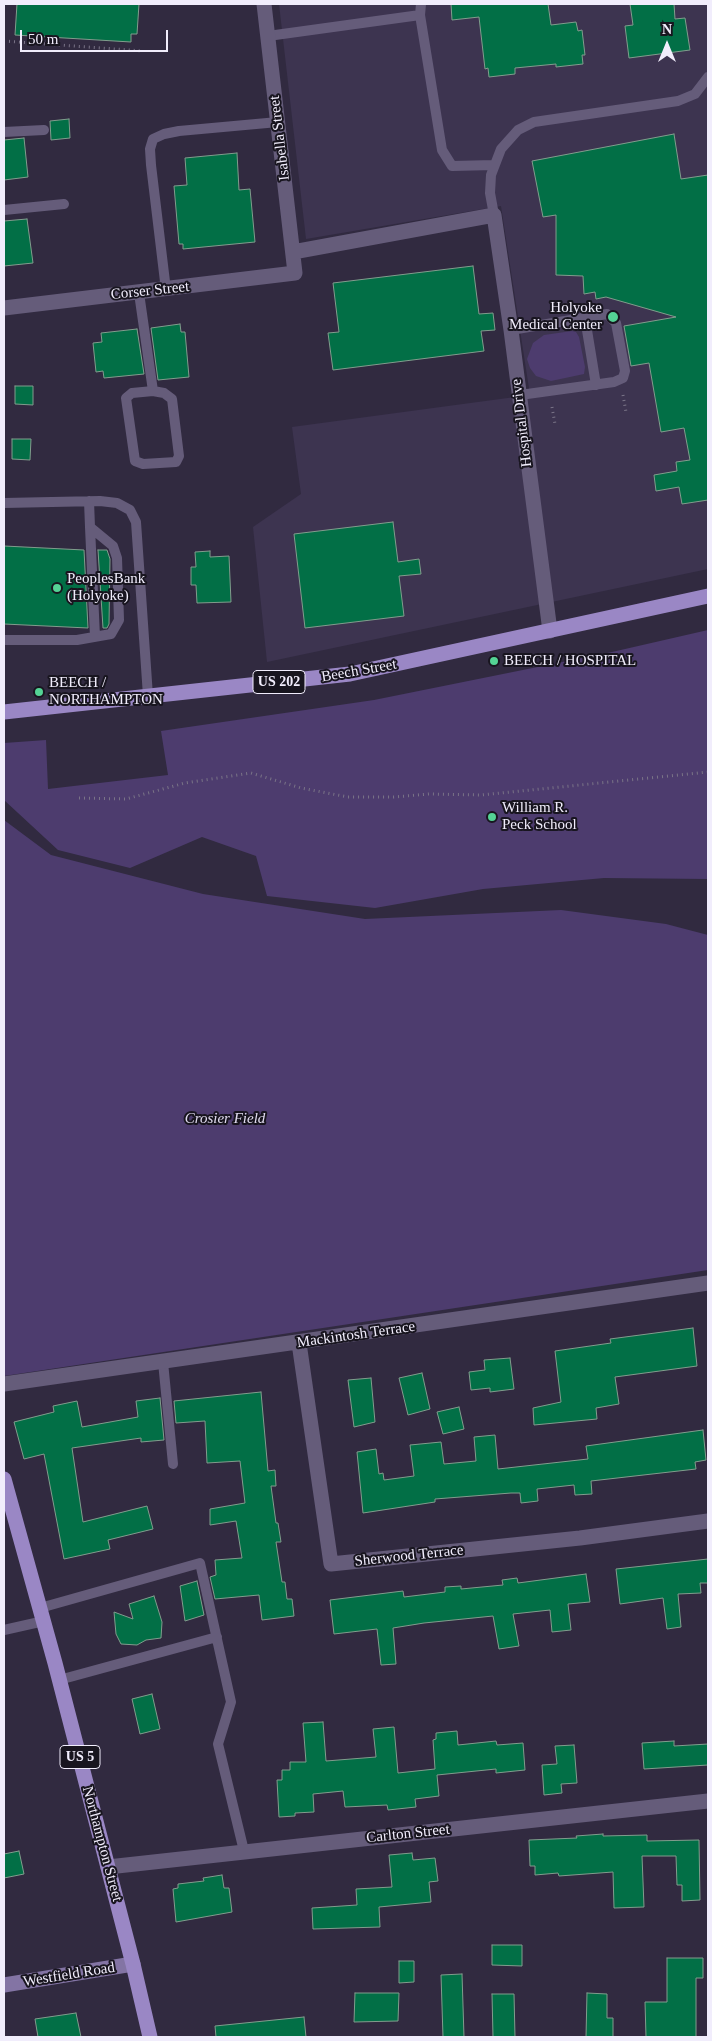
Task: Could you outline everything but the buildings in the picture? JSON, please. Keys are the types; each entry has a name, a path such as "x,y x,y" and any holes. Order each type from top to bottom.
{"main road":[{"name":"Beech Street","path":"4,712 350,674 708,596"},
{"name":"Northampton Street","path":"4,1478 108,1866 150,2037"},
{"name":"Westfield Road","path":"4,1985 133,1964"}],"street":[{"name":"Isabella Street","path":"264,4 295,273"},
{"path":"293,252 494,215"},
{"name":"Hospital Drive","path":"494,215 520,395 532,508 550,631"},
{"name":"Corser Street","path":"4,308 295,273"},
{"name":"Mackintosh Terrace","path":"4,1384 708,1283"},
{"name":"Sherwood Terrace","path":"299,1343 331,1564 580,1538 708,1521"},
{"name":"Carlton Street","path":"108,1866 708,1801"}],"lane":[{"path":"421,4 420,15 442,150 452,166 494,165"},
{"path":"268,36 420,15"},
{"path":"494,215 490,185 494,165 506,142 526,125 678,101 690,97 707,82"},
{"path":"166,290 151,157 153,139 164,134 278,122"},
{"path":"4,132 44,130"},
{"path":"4,210 64,204"},
{"path":"139,292 153,391"},
{"path":"511,330 607,314 614,319 625,371 623,378 619,381 520,395"},
{"path":"586,318 596,385"},
{"path":"153,391 164,392 172,399 179,456 176,462 143,464 135,461 126,398 132,393 153,391"},
{"path":"89,502 95,637"},
{"path":"4,503 117,503 130,510 136,522 148,696"},
{"path":"4,640 77,640 111,634 119,620 119,572 113,546 90,527"},
{"path":"163,1362 173,1464"},
{"path":"4,1630 42,1614 200,1563 231,1702 218,1744 244,1851"},
{"path":"59,1680 217,1637"}],"path":[{"path":"4,41 143,51"},
{"path":"623,394 626,412"},
{"path":"552,407 555,424"},
{"path":"79,798 126,799 184,782 251,773 301,788 348,797 394,797 429,794 481,795 708,772"}],"shaded area":[{"name":"Holyoke Medical Center","path":"279,4 708,4 708,569 267,662 253,527 301,494 292,427 530,395 501,206 306,239"}],"green space":[{"path":"576,332 579,337 585,367 584,374 551,381 536,376 530,368 527,359 533,343 544,335"},
{"name":"William R. Peck School","path":"708,630 708,879 604,878 483,889 375,908 267,896 256,856 202,837 130,868 58,850 4,800 4,743 46,740 48,789 168,775 161,731 374,700 612,652"},
{"name":"Crosier Field","path":"4,820 51,855 203,894 365,919 561,910 666,924 708,935 708,1270 4,1376"}],"place":[{"name":"Holyoke Medical Center","path":"613,317"},
{"name":"PeoplesBank (Holyoke)","path":"57,588"},
{"name":"BEECH / HOSPITAL","path":"494,661"},
{"name":"BEECH / NORTHAMPTON","path":"39,692"},
{"name":"William R. Peck School","path":"492,817"}]}
